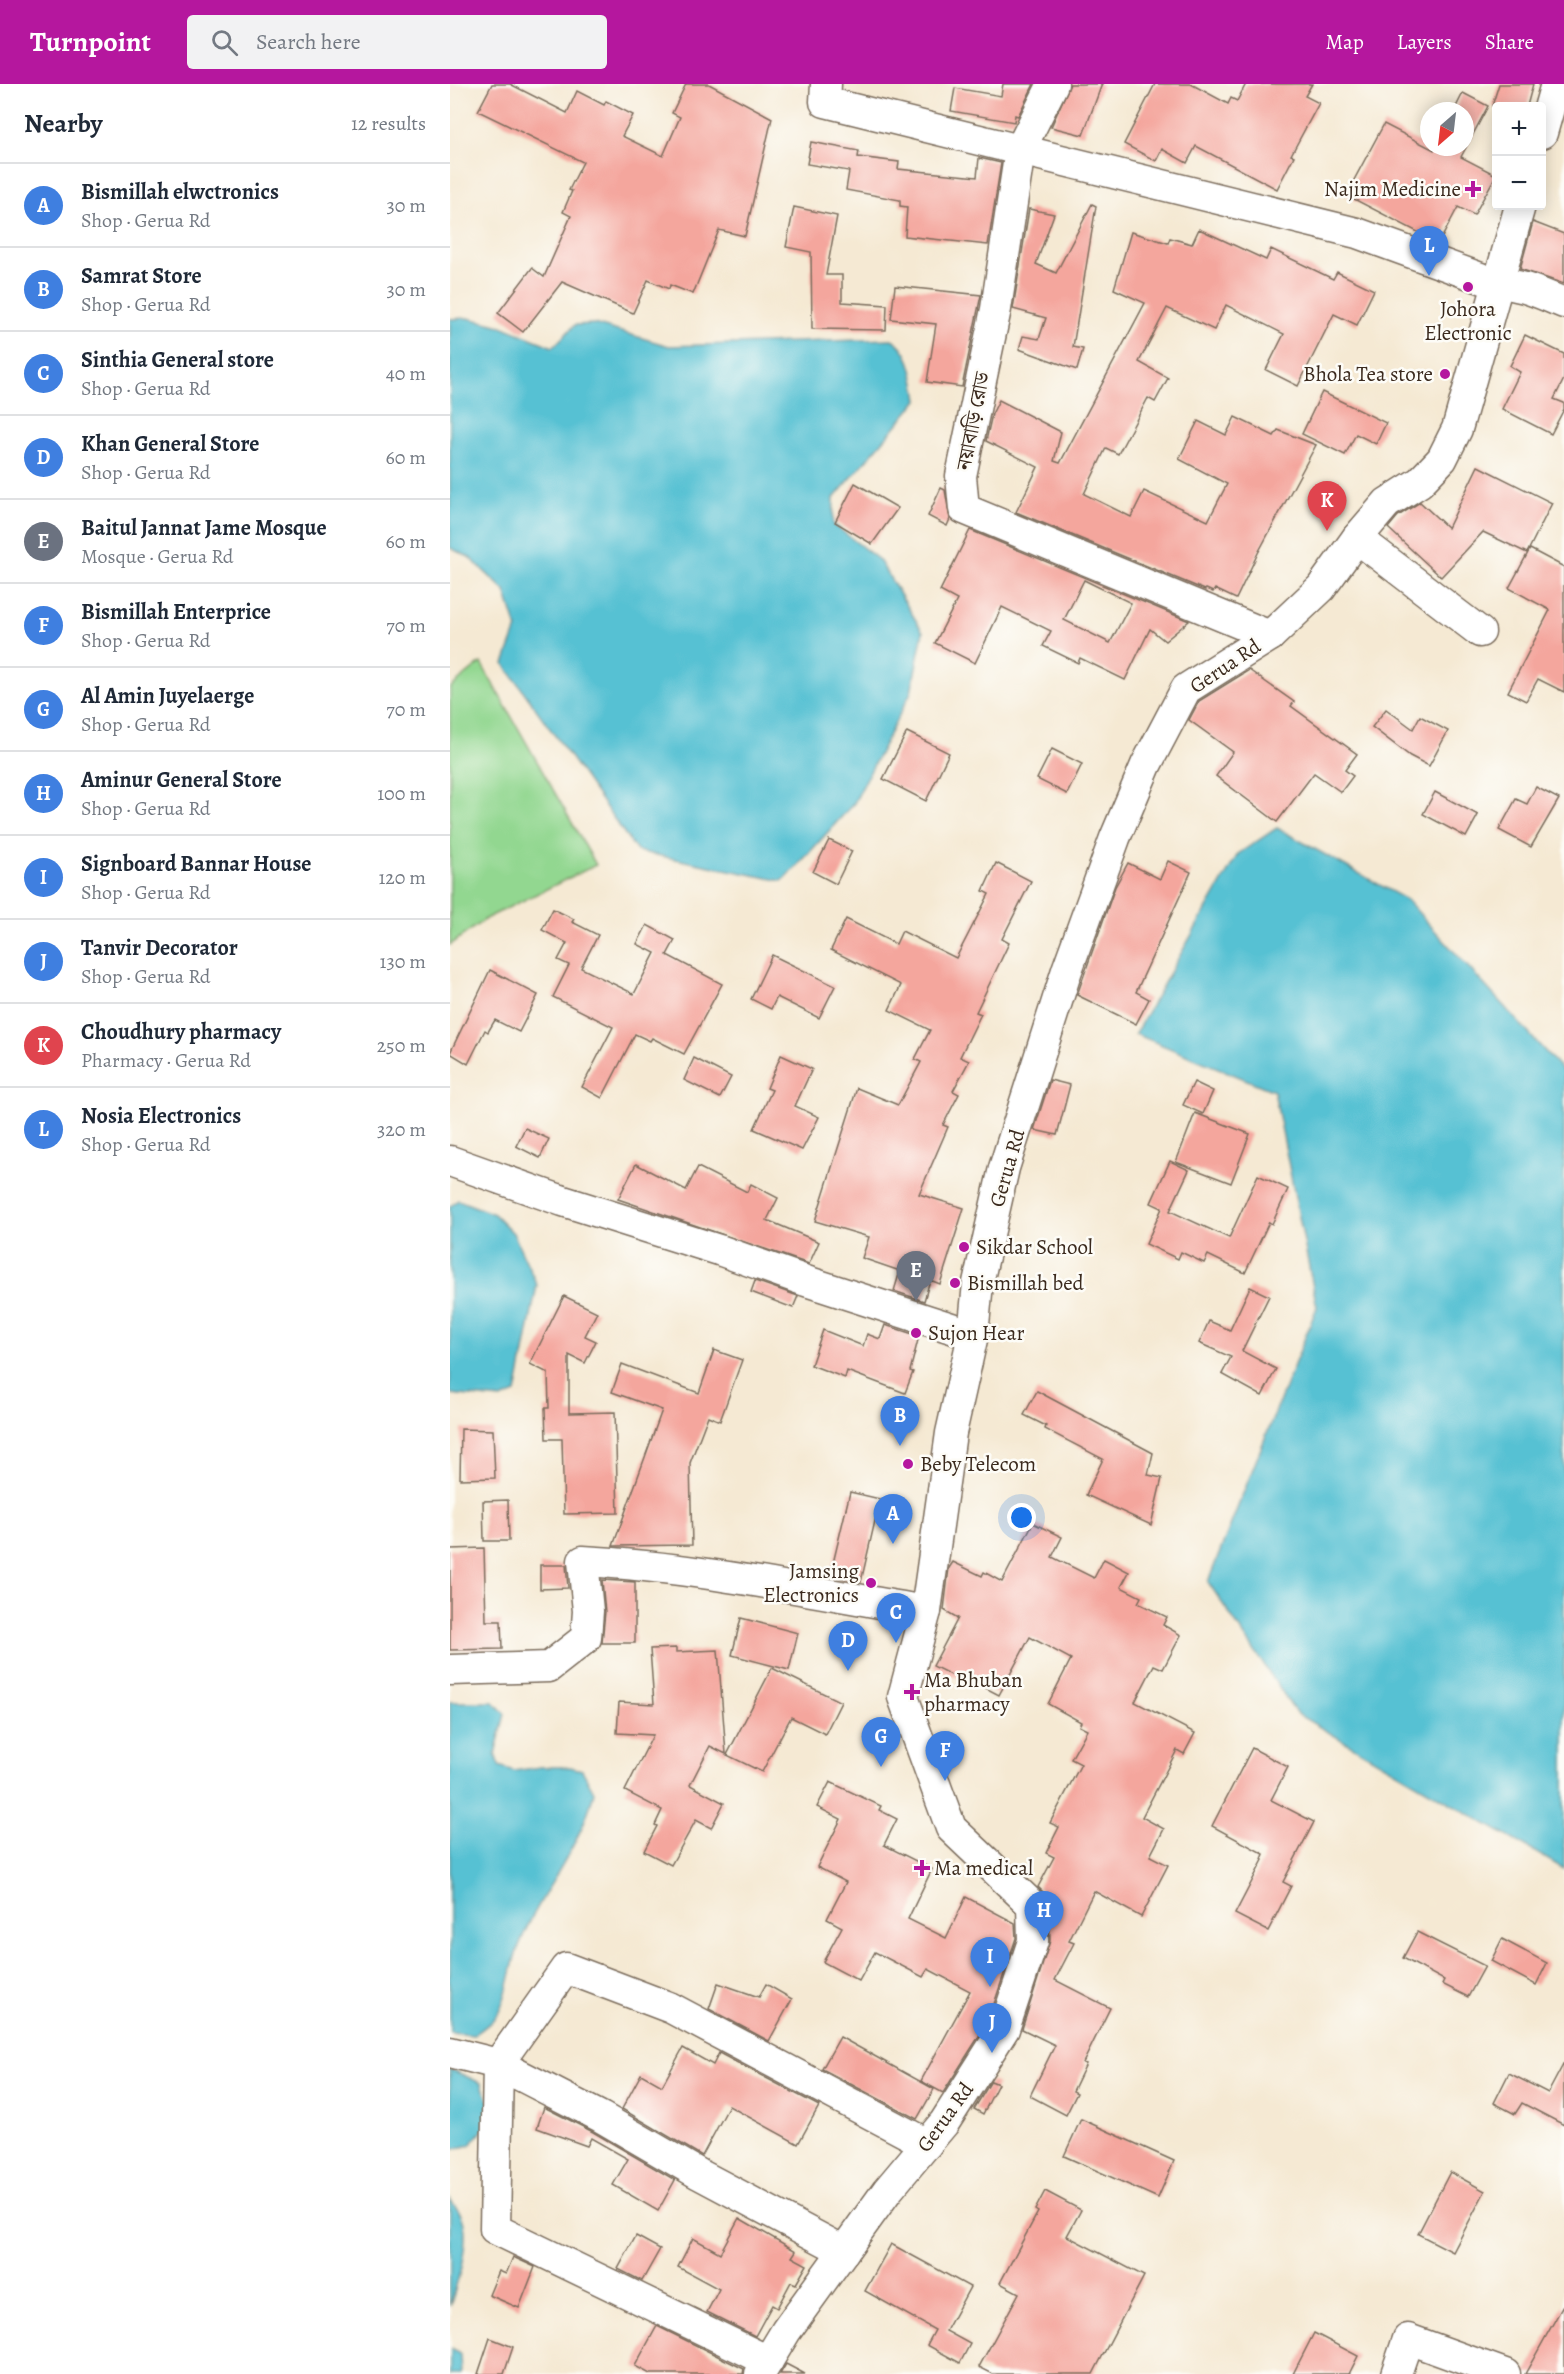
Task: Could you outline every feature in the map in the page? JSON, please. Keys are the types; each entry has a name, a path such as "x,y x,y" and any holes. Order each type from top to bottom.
{"street":[{"path":"826,84 825,102 1357,233 1497,284 1528,289 1564,303"},
{"name":"নয়াবাড়ি রোড","path":"1053,84 1020,150 996,309 961,476 964,509 1270,636"},
{"path":"1546,119 1556,84"},
{"name":"Gerua Rd","path":"764,2368 786,2331 887,2191 945,2123 1004,2029 1033,1941 1032,1905 951,1828 903,1697 926,1611 951,1434 973,1335 978,1283 1004,1168 1067,970 1115,838 1146,765 1186,689 1270,636 1321,588 1357,538 1387,503 1420,482 1442,459 1457,429 1519,210"},
{"path":"1357,538 1480,632"},
{"path":"450,1161 563,1202 719,1250 973,1335"},
{"path":"450,1670 549,1667 586,1638 588,1611 583,1561 633,1564 726,1577 926,1611"},
{"path":"764,2368 495,2229 498,2064 566,1968 671,2008 927,2144"},
{"path":"450,2052 498,2064 601,2117 699,2174 844,2251"},
{"path":"1396,2374 1408,2339 1505,2374"}],"green space":[{"path":"481,663 596,865 487,918 450,945 450,688"}],"water":[{"path":"468,318 501,326 553,347 575,325 594,324 669,346 892,339 904,350 911,366 918,400 834,498 833,524 879,560 923,632 911,692 854,803 782,881 637,851 504,664 517,628 505,591 469,557 450,548 450,319"},
{"path":"1277,828 1407,900 1564,1072 1564,1869 1297,1714 1208,1582 1317,1307 1274,1091 1135,1034 1238,854"},
{"path":"458,1200 494,1214 513,1233 537,1285 516,1393 501,1399 450,1394 450,1207"},
{"path":"450,1702 494,1702 505,1714 495,1754 499,1766 514,1771 540,1767 570,1767 582,1770 594,1792 578,1835 523,1935 499,2011 491,2022 474,2035 450,2033"},
{"path":"450,2069 481,2083 490,2103 484,2129 470,2145 450,2150"},
{"path":"450,2199 461,2215 465,2235 462,2261 450,2306"},
{"path":"450,2349 460,2354 461,2374 450,2374"}],"building":[{"path":"492,84 510,84 567,113 577,91 604,105 606,101 633,115 622,136 663,156 680,117 672,113 686,84 709,84 772,118 745,236 719,230 693,294 670,285 669,289 648,280 633,313 562,282 523,332 498,313 532,268 544,277 571,216 563,212 572,191 569,190 583,162 478,111"},
{"path":"1003,84 1034,84 1018,116 1015,115 1014,122 951,111 955,88 1001,96"},
{"path":"1070,84 1102,84 1083,135 1051,127"},
{"path":"1155,84 1191,84 1228,104 1231,98 1237,101 1246,84 1312,84 1305,96 1319,103 1291,155 1294,156 1277,189 1196,146 1187,163 1162,149 1156,161 1124,144"},
{"path":"1499,84 1533,84 1528,102 1493,102"},
{"path":"1463,93 1488,106 1474,132 1474,102 1458,102"},
{"path":"1384,124 1420,143 1420,156 1462,156 1492,173 1492,182 1474,215 1458,207 1439,243 1346,195"},
{"path":"811,142 859,151 858,157 899,162 898,169 977,177 979,158 1001,163 988,245 905,236 907,207 900,206 900,200 846,190 849,171 807,164"},
{"path":"1092,204 1096,206 1073,347 1083,349 1077,370 1019,349 1023,336 1039,339 1046,318 1013,309 1029,209 1054,214 1036,264 1056,273"},
{"path":"794,207 837,216 826,275 842,275 842,302 887,305 886,330 812,329 811,252 786,247"},
{"path":"1533,222 1564,234 1564,284 1520,269"},
{"path":"1199,229 1266,260 1271,249 1333,279 1337,272 1374,290 1357,325 1334,314 1298,386 1266,370 1284,334 1226,305 1214,330 1167,308 1139,362 1168,378 1155,402 1148,398 1118,454 1106,448 1084,494 1131,517 1144,491 1208,521 1227,484 1179,459 1198,421 1226,435 1235,417 1274,436 1278,430 1316,445 1236,599 1215,589 1213,592 1205,590 1016,512 1038,467 986,441 992,414 999,400 1061,432 1054,461 1060,463 1145,303 1114,289 1131,232 1168,243 1170,238 1192,244"},
{"path":"895,286 981,295 962,387 927,382 936,324 891,319"},
{"path":"1525,335 1564,354 1564,379 1554,399 1564,403 1564,409 1551,434 1502,409 1520,372 1510,366"},
{"path":"1322,392 1386,423 1376,444 1356,434 1345,455 1302,434"},
{"path":"1478,466 1552,503 1527,553 1483,532 1441,577 1388,528 1398,516 1420,502 1448,528"},
{"path":"855,483 898,508 872,544 835,522"},
{"path":"941,488 945,490 950,519 947,526 928,516"},
{"path":"970,530 1189,621 1165,641 1150,629 1125,680 1080,658 1078,663 1043,646 1051,631 1002,607 975,663 935,643 957,600 940,591","holes":["1084,580 1131,603 1110,643 1064,620"]},
{"path":"1530,549 1564,567 1564,692 1538,679 1526,701 1508,692 1550,610 1509,588"},
{"path":"1249,670 1294,702 1291,706 1357,754 1345,770 1353,776 1341,792 1314,773 1277,822 1216,776 1233,752 1189,720 1199,701"},
{"path":"1386,709 1413,729 1420,716 1448,731 1429,766 1410,756 1372,727"},
{"path":"907,732 949,753 926,801 883,779"},
{"path":"1052,749 1082,764 1067,794 1037,779"},
{"path":"1536,787 1559,799 1531,847 1499,830 1516,799 1527,804"},
{"path":"1435,792 1478,815 1466,837 1423,814"},
{"path":"829,840 852,851 836,884 813,872"},
{"path":"1168,861 1191,872 1136,992 1149,999 1136,1024 1077,995 1115,887 1128,863 1160,879"},
{"path":"996,863 1031,881 1002,939 1009,943 976,1012 981,1014 960,1057 969,1061 953,1091 959,1094 943,1125 948,1127 919,1194 964,1208 940,1284 930,1280 924,1301 894,1291 900,1271 862,1258 869,1237 815,1221 857,1088 898,1105 921,1062 915,1059 930,1030 889,1010 901,985 831,950 846,919 896,944 902,931 956,958 989,894 983,891"},
{"path":"553,909 574,919 572,922 598,935 581,968 634,994 655,953 637,944 647,925 675,940 667,955 722,984 684,1054 652,1038 650,1041 635,1034 602,1098 582,1087 613,1027 553,997 569,965 558,960 567,943 542,930"},
{"path":"772,955 835,986 819,1018 777,997 771,1009 751,999"},
{"path":"490,970 538,995 519,1032 495,1020 488,1032 485,1030 468,1064 450,1053"},
{"path":"781,1055 812,1069 795,1106 819,1117 802,1150 754,1129 772,1090 767,1088"},
{"path":"694,1058 731,1077 720,1098 684,1080"},
{"path":"1050,1080 1070,1085 1057,1135 1034,1130"},
{"path":"1194,1082 1213,1091 1203,1114 1183,1105"},
{"path":"1195,1113 1250,1134 1231,1183 1176,1162"},
{"path":"525,1128 549,1139 540,1158 516,1146"},
{"path":"1170,1161 1189,1170 1170,1211 1229,1238 1258,1175 1288,1189 1272,1224 1269,1222 1245,1273 1208,1255 1204,1263 1181,1252 1178,1259 1146,1244 1162,1208 1151,1203"},
{"path":"636,1164 686,1190 698,1167 747,1192 751,1184 778,1198 767,1220 819,1242 809,1264 618,1199"},
{"path":"755,1281 798,1296 793,1308 751,1292"},
{"path":"1250,1287 1269,1296 1242,1351 1276,1369 1262,1396 1222,1374 1231,1357 1199,1343 1209,1321 1230,1330"},
{"path":"564,1296 597,1312 585,1336 596,1341 585,1363 569,1355 569,1413 615,1412 618,1513 564,1514 562,1439 546,1439 545,1408 549,1408 548,1373 530,1364"},
{"path":"885,1325 919,1336 910,1371 913,1372 905,1393 847,1371 845,1378 811,1365 823,1330 863,1346 867,1334 880,1339"},
{"path":"714,1350 742,1360 720,1421 708,1416 690,1463 692,1545 613,1546 662,1410 612,1392 622,1364 699,1393"},
{"path":"1037,1391 1153,1453 1148,1475 1162,1478 1151,1525 1086,1495 1103,1459 1045,1429 1046,1426 1024,1415"},
{"path":"461,1429 493,1430 495,1478 460,1479"},
{"path":"850,1492 880,1499 861,1582 830,1576"},
{"path":"508,1500 509,1541 484,1541 483,1501"},
{"path":"1033,1523 1062,1537 1052,1557 1094,1578 1104,1559 1129,1572 1121,1587 1141,1597 1138,1603 1167,1617 1163,1625 1181,1635 1163,1669 1154,1665 1135,1702 1195,1733 1184,1754 1177,1750 1142,1817 1164,1829 1150,1856 1168,1865 1141,1917 1094,1891 1069,1941 1074,1943 1055,1980 1110,2008 1083,2063 1086,2064 1073,2091 1077,2093 1066,2115 1030,2096 1055,2045 1022,2029 1050,1941 1049,1905 1044,1893 1038,1887 1054,1857 1046,1853 1059,1827 1050,1823 1081,1764 1071,1759 1087,1730 1079,1726 1081,1722 1048,1704 1071,1659 1030,1637 999,1695 959,1674 957,1678 933,1666 958,1618 944,1610 949,1568 953,1562 982,1576 984,1572 1002,1582"},
{"path":"484,1548 486,1621 501,1621 502,1649 450,1650 450,1549"},
{"path":"540,1565 566,1565 568,1588 540,1589"},
{"path":"602,1580 635,1582 635,1643 602,1643 605,1612"},
{"path":"741,1618 798,1633 789,1670 732,1655"},
{"path":"676,1648 676,1652 718,1650 726,1754 710,1746 690,1785 724,1803 711,1828 696,1820 671,1865 644,1851 657,1826 655,1825 662,1810 625,1791 653,1735 617,1733 619,1702 654,1704 650,1649"},
{"path":"772,1668 841,1702 825,1734 791,1717 762,1772 727,1755"},
{"path":"1252,1748 1288,1767 1271,1800 1314,1822 1283,1882 1291,1886 1268,1931 1235,1914 1264,1854 1212,1826"},
{"path":"830,1782 881,1806 879,1810 897,1819 884,1845 932,1869 908,1919 946,1938 966,1897 1015,1923 1016,1938 988,2022 943,2093 921,2081 970,1991 928,1969 923,1977 875,1952 859,1981 823,1962 842,1927 827,1919 846,1882 817,1867 841,1819 817,1807"},
{"path":"1417,1932 1485,1966 1468,1997 1442,1984 1444,1980 1403,1958"},
{"path":"1502,1939 1547,1963 1536,1985 1491,1961"},
{"path":"718,1983 759,1997 766,1984 792,1999 769,2041 709,2009"},
{"path":"840,2037 934,2089 917,2119 822,2069"},
{"path":"683,2048 713,2065 719,2053 819,2106 798,2144 729,2106 702,2156 622,2109 641,2074 662,2086"},
{"path":"1564,2063 1564,2125 1522,2103 1515,2114 1494,2103 1509,2073 1548,2093"},
{"path":"991,2081 998,2084 983,2114 974,2109"},
{"path":"544,2107 593,2132 675,2180 658,2211 613,2185 628,2159 591,2138 587,2146 537,2128"},
{"path":"1081,2119 1174,2161 1158,2198 1064,2156"},
{"path":"1450,2172 1485,2191 1453,2252 1418,2234"},
{"path":"1045,2191 1081,2210 1067,2236 1144,2276 1093,2374 993,2374 979,2367 1019,2293 1000,2283 1038,2212 1035,2210"},
{"path":"739,2218 796,2251 792,2257 807,2265 796,2284 791,2282 777,2308 772,2305 755,2336 707,2312 719,2289 678,2267 693,2238 720,2253"},
{"path":"636,2236 660,2249 642,2281 618,2269"},
{"path":"891,2244 970,2287 946,2331 970,2344 960,2363 927,2345 935,2330 865,2291"},
{"path":"513,2257 535,2267 519,2308 489,2295 499,2271 506,2274"},
{"path":"1564,2304 1564,2374 1525,2374"},
{"path":"657,2326 744,2369 743,2374 650,2374 635,2366"},
{"path":"1314,2333 1358,2356 1349,2374 1293,2374"},
{"path":"490,2338 513,2347 504,2374 478,2374"},
{"path":"786,2364 805,2374 780,2374"}],"place":[{"name":"Najim Medicine","path":"1473,189"},
{"name":"Nosia Electronics","path":"1429,276"},
{"name":"Johora Electronic","path":"1468,287"},
{"name":"Bhola Tea store","path":"1445,374"},
{"name":"Choudhury pharmacy","path":"1327,531"},
{"name":"Sikdar School","path":"964,1247"},
{"name":"Bismillah bed","path":"955,1283"},
{"name":"Baitul Jannat Jame Mosque","path":"916,1301"},
{"name":"Sujon Hear","path":"916,1333"},
{"name":"Samrat Store","path":"900,1446"},
{"name":"Beby Telecom","path":"908,1464"},
{"name":"Bismillah elwctronics","path":"893,1544"},
{"name":"Jamsing Electronics","path":"871,1583"},
{"name":"Sinthia General store","path":"896,1643"},
{"name":"Khan General Store","path":"848,1671"},
{"name":"Ma Bhuban pharmacy","path":"912,1692"},
{"name":"Al Amin Juyelaerge","path":"881,1767"},
{"name":"Bismillah Enterprice","path":"945,1781"},
{"name":"Ma medical","path":"922,1868"},
{"name":"Aminur General Store","path":"1044,1941"},
{"name":"Signboard Bannar House","path":"990,1987"},
{"name":"Tanvir Decorator","path":"992,2053"}]}
